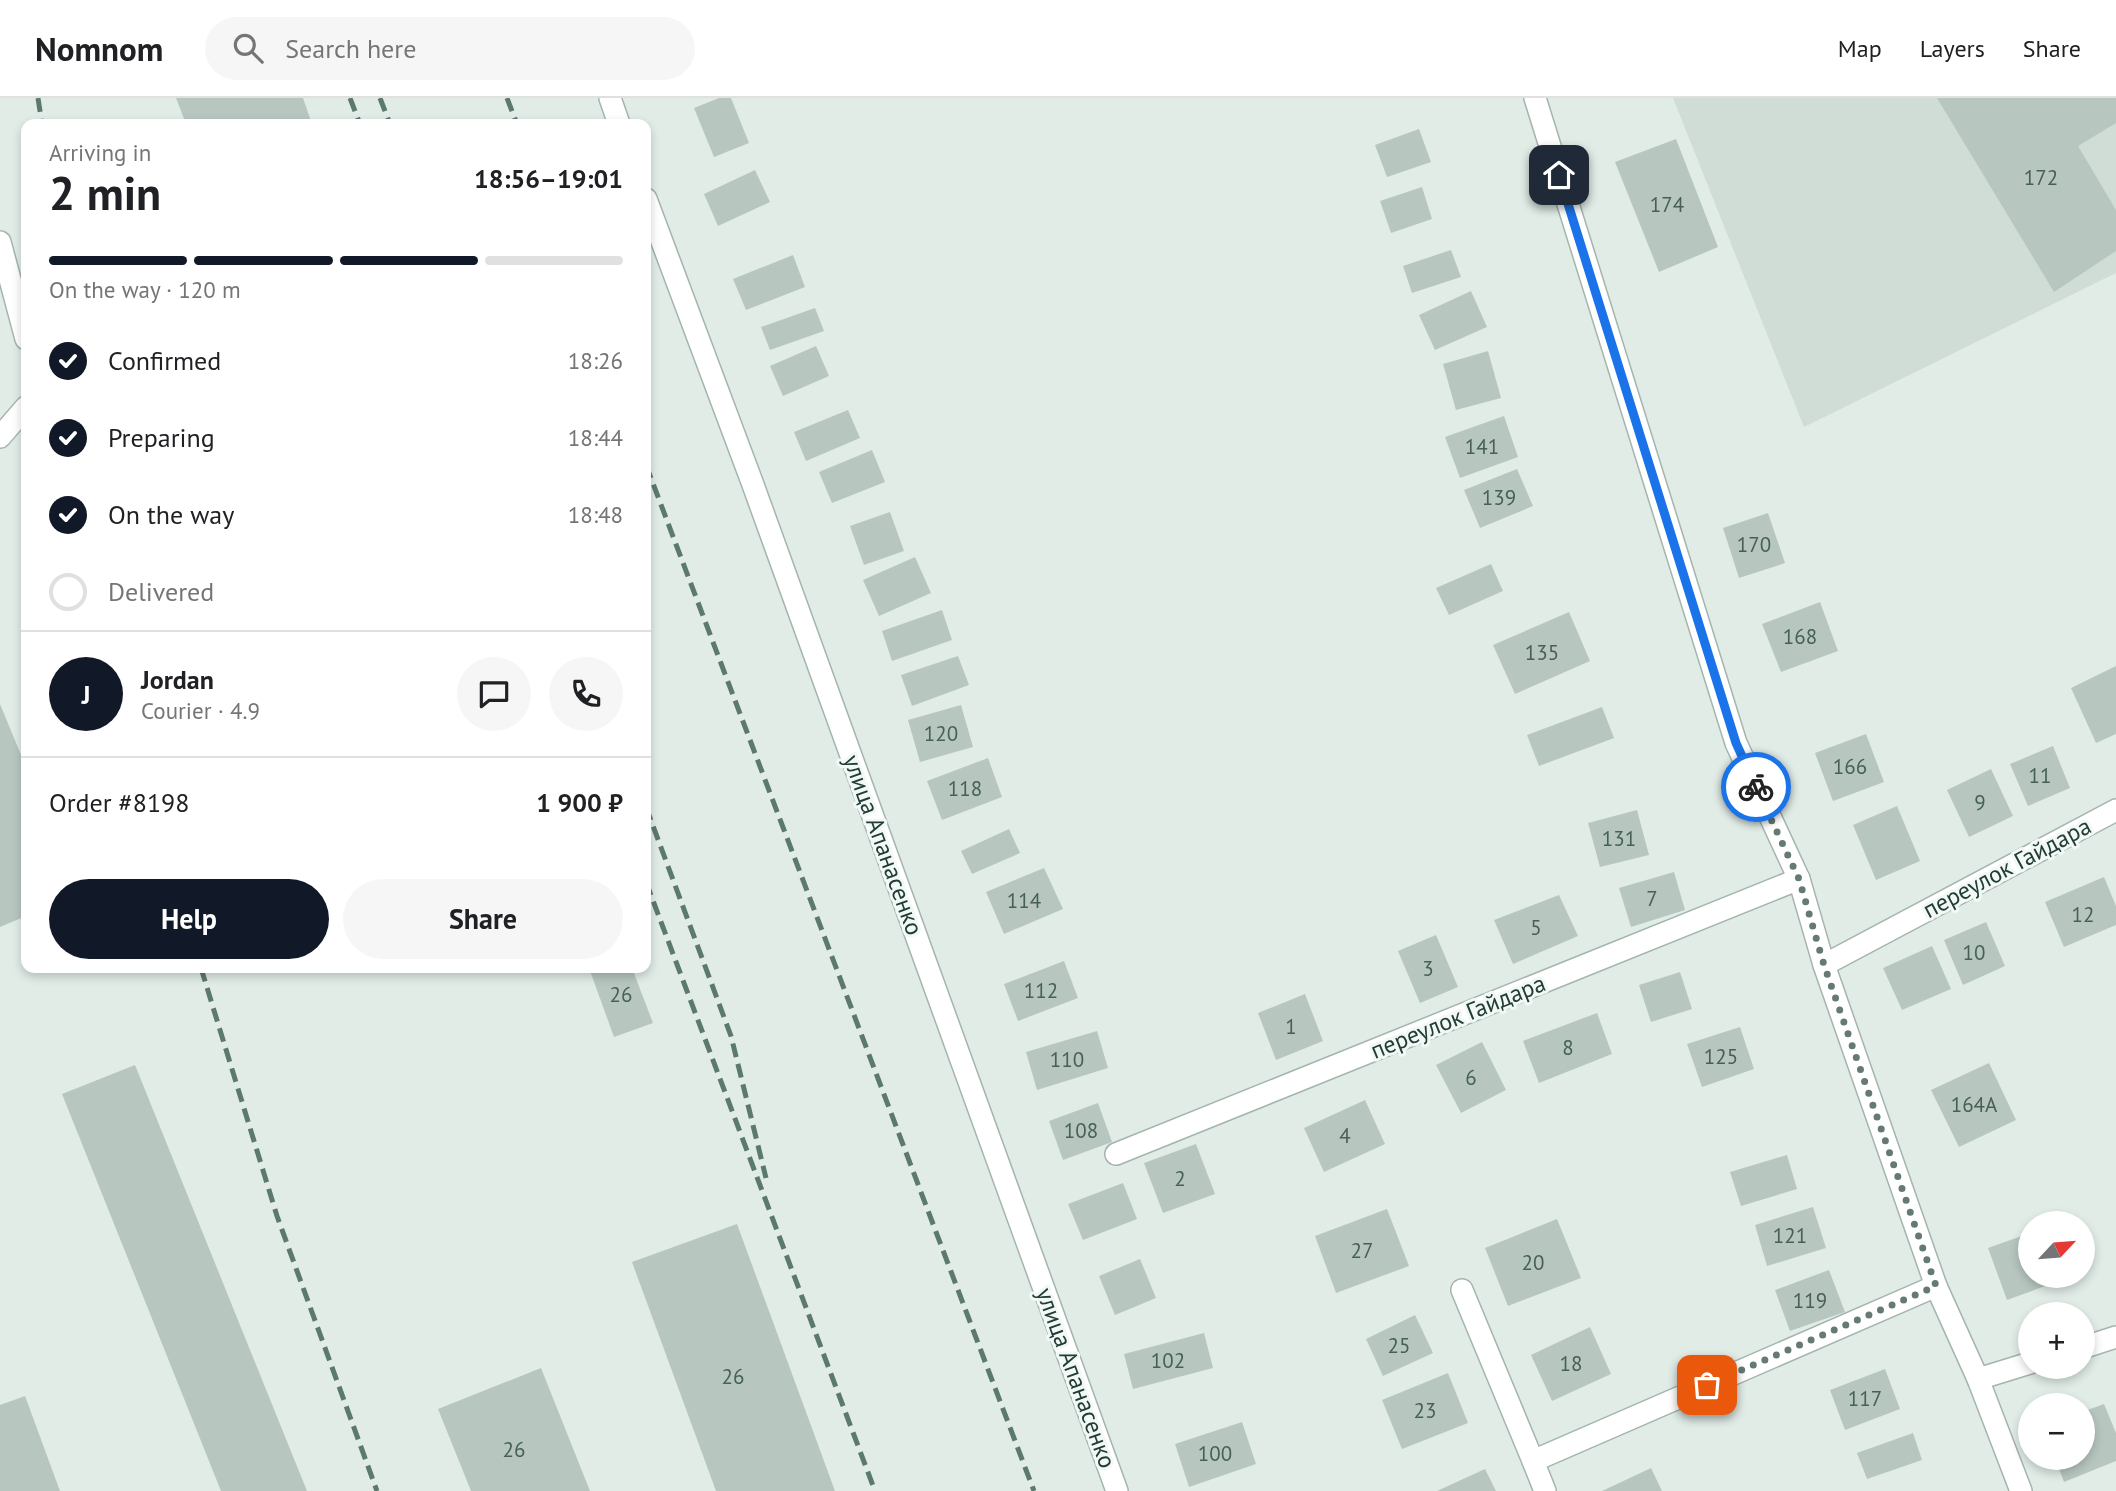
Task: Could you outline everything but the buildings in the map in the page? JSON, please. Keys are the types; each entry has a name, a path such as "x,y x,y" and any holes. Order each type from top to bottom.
{"street":[{"path":"610,98 617,119"},
{"path":"1535,98 1736,743 1799,879 1824,965 1936,1286 1978,1379 2021,1491"},
{"name":"улица Апанасенко","path":"651,213 761,508 1117,1491"},
{"path":"0,242 21,320"},
{"path":"0,437 21,413"},
{"name":"переулок Гайдара","path":"1824,965 2116,810"},
{"name":"переулок Гайдара","path":"1116,1154 1799,879"},
{"path":"1533,1461 1936,1286"},
{"path":"1462,1290 1545,1491"},
{"path":"2095,1344 2116,1337"},
{"path":"1978,1379 2018,1367"}],"shaded area":[{"path":"1673,98 2116,98 2116,273 1804,427"}],"railway":[{"path":"38,98 41,119"},
{"path":"350,98 358,119"},
{"path":"380,98 388,119"},
{"path":"507,98 515,119"},
{"path":"651,478 1034,1491"},
{"path":"651,820 731,1036 766,1178"},
{"path":"651,895 875,1491"},
{"path":"203,973 277,1216 377,1491"}],"way so far":[{"path":"1707,1385 1936,1286 1824,965 1799,879 1756,787"}],"route":[{"path":"1559,175 1736,743 1756,787"}]}
